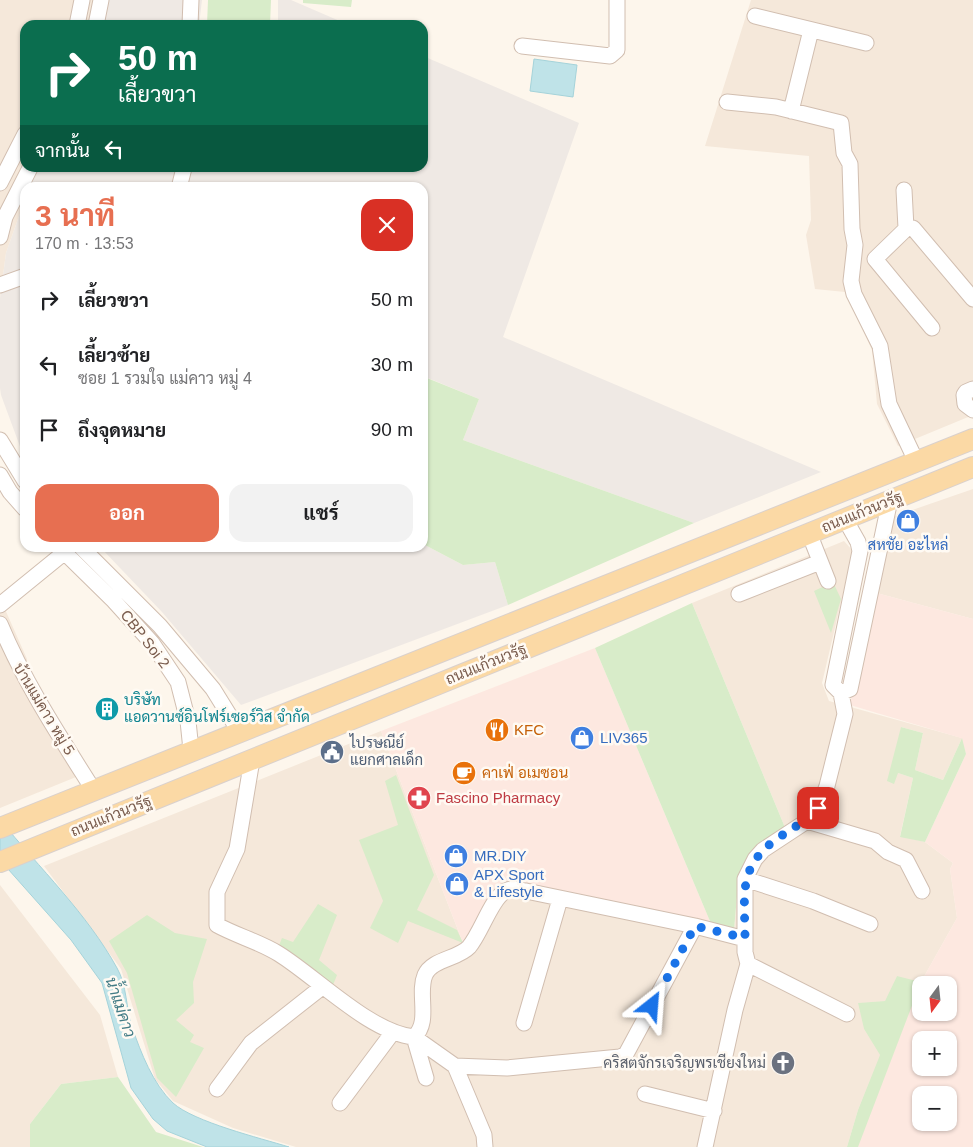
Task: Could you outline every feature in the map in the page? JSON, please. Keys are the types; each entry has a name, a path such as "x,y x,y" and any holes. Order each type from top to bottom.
{"main road":[{"name":"ถนนแก้วนวรัฐ","path":"0,828 191,750 973,439"},
{"name":"ถนนแก้วนวรัฐ","path":"0,862 973,467"},
{"path":"470,639 484,665"}],"street":[{"path":"78,20 82,0"},
{"path":"97,20 101,0"},
{"path":"190,20 192,0"},
{"path":"522,46 610,56 617,50 617,0"},
{"path":"755,16 866,43"},
{"path":"791,111 811,30"},
{"path":"727,102 791,111 841,122 844,153 850,164 852,229 855,245 851,281 854,294 880,346 889,404 916,461"},
{"path":"0,183 20,144"},
{"path":"0,237 5,217 20,188"},
{"path":"904,190 906,228"},
{"path":"932,328 875,259 906,228 910,226 913,228 973,299"},
{"path":"0,285 20,278"},
{"path":"973,389 966,392 963,398 966,407 973,410"},
{"path":"0,440 20,473"},
{"path":"0,475 10,492 20,503"},
{"path":"841,692 850,689 890,500"},
{"path":"705,1147 735,1010 748,964 745,938 745,879 755,859 763,850 807,821 818,808 827,786 845,714 841,692 833,686 860,551 858,542 845,518"},
{"path":"809,533 828,581"},
{"path":"0,605 61,552"},
{"name":"CBP Soi 2","path":"65,552 152,643 178,682 188,721 191,750"},
{"name":"CBP Soi 2","path":"86,552 160,626 226,707 239,731"},
{"path":"739,594 820,562"},
{"name":"บ้านแม่คาว หมู่ 5","path":"0,624 14,657 45,714 94,791"},
{"path":"173,675 189,660"},
{"path":"252,760 237,849 217,892 217,925 237,936 277,952 303,969 322,987 393,1032 414,1037 455,1066 484,1135 485,1147"},
{"path":"807,821 874,842 888,852 906,860 922,891"},
{"path":"745,879 813,901 870,924"},
{"path":"414,1037 420,1032 422,1025 422,990 425,975 431,967 454,958 466,950 476,938 496,901 504,891 514,889 745,938"},
{"path":"524,1023 560,899"},
{"path":"455,1066 507,1068 620,1058 626,1054 695,926"},
{"path":"748,964 847,1014"},
{"path":"216,1089 251,1043 322,987"},
{"path":"340,1103 393,1032"},
{"path":"414,1037 426,1078"},
{"path":"645,1094 714,1111"}],"shaded area":[{"path":"0,0 109,0 103,20 20,20 20,172 35,172 31,182 20,182 20,213 6,253 0,298"},
{"path":"109,0 202,0 200,20 103,20"},
{"path":"278,0 291,0 337,20 278,20"},
{"path":"751,0 973,0 973,415 898,446 877,404 872,350 845,292 815,289 806,235 811,220 809,156 705,146"},
{"path":"428,58 579,123 503,337 821,472 694,523 463,440 479,399 428,378 428,182 31,182 35,172 428,172"},
{"path":"20,213 20,446 0,388 0,298 6,253"},
{"path":"973,489 973,619 873,592 895,516"},
{"path":"844,541 853,551 822,683 829,701 962,738 943,780 915,770 923,733 901,727 898,773 913,778 900,836 925,842 953,863 950,869 957,918 924,976 912,976 912,987 885,1001 864,1029 881,1054 858,1110 847,1147 296,1147 233,1128 173,1101 155,1079 121,969 44,866 381,731 463,943 499,884 734,930 739,874 786,830 692,603"},
{"path":"428,547 463,565 495,562 508,605 241,705 162,612 105,552 428,552"},
{"path":"873,592 973,619 973,1147 847,1147 858,1110 880,1055 864,1029 858,1003 885,1001 897,976 912,980 912,1021 958,1021 958,976 924,976 957,918 950,869 953,863 925,842 966,754 961,738 850,705"},
{"path":"0,598 27,659 28,696 76,777 0,808"},
{"path":"595,648 712,926 499,884 463,943 381,731"},
{"path":"0,885 100,1015 118,1077 61,1084 30,1124 30,1147 0,1147"}],"green space":[{"path":"208,0 271,0 270,20 207,20"},
{"path":"303,0 352,0 351,7 303,3"},
{"path":"428,378 479,399 463,440 694,523 508,605 495,562 463,565 428,547"},
{"path":"833,582 841,599 831,633 814,591"},
{"path":"692,603 786,830 739,874 734,930 712,926 595,648"},
{"path":"901,727 923,733 915,770 943,780 962,738 966,754 925,842 900,837 913,778 898,773 894,784 887,781"},
{"path":"396,775 434,875 417,910 457,930 463,943 408,921 398,943 370,928 383,901 359,840 398,825 385,781"},
{"path":"318,904 337,915 319,960 337,975 333,985 278,948 282,938 293,942"},
{"path":"147,915 175,933 207,939 193,982 194,1003 176,1020 194,1035 190,1042 204,1048 176,1097 157,1078 127,973 109,941"},
{"path":"897,976 912,980 912,1006 858,1147 847,1147 858,1110 880,1055 864,1029 858,1003 885,1001"},
{"path":"118,1077 156,1132 203,1147 30,1147 30,1124 61,1084"}],"water":[{"path":"534,59 577,65 573,97 530,91"},
{"name":"น้ำแม่คาว","path":"0,820 78,910 105,948 120,975 125,989 132,1027 148,1068 159,1087 173,1103 196,1117 211,1123 289,1147 207,1147 167,1131 153,1119 131,1088 102,983 71,940 0,860"}],"place":[{"name":"สหชัย อะไหล่","path":"908,521"},
{"name":"บริษัท แอดวานซ์อินโฟร์เซอร์วิส จำกัด","path":"107,709"},
{"name":"KFC","path":"497,730"},
{"name":"LIV365","path":"582,738"},
{"name":"ไปรษณีย์ แยกศาลเด็ก","path":"332,752"},
{"name":"คาเฟ่ อเมซอน","path":"464,773"},
{"name":"Fascino Pharmacy","path":"419,798"},
{"name":"MR.DIY","path":"456,856"},
{"name":"APX Sport & Lifestyle","path":"457,884"},
{"name":"คริสตจักรเจริญพรเชียงใหม่","path":"783,1063"}],"route":[{"path":"652,1006 695,926 745,938 745,879 755,859 778,838 807,821 818,808"}]}
